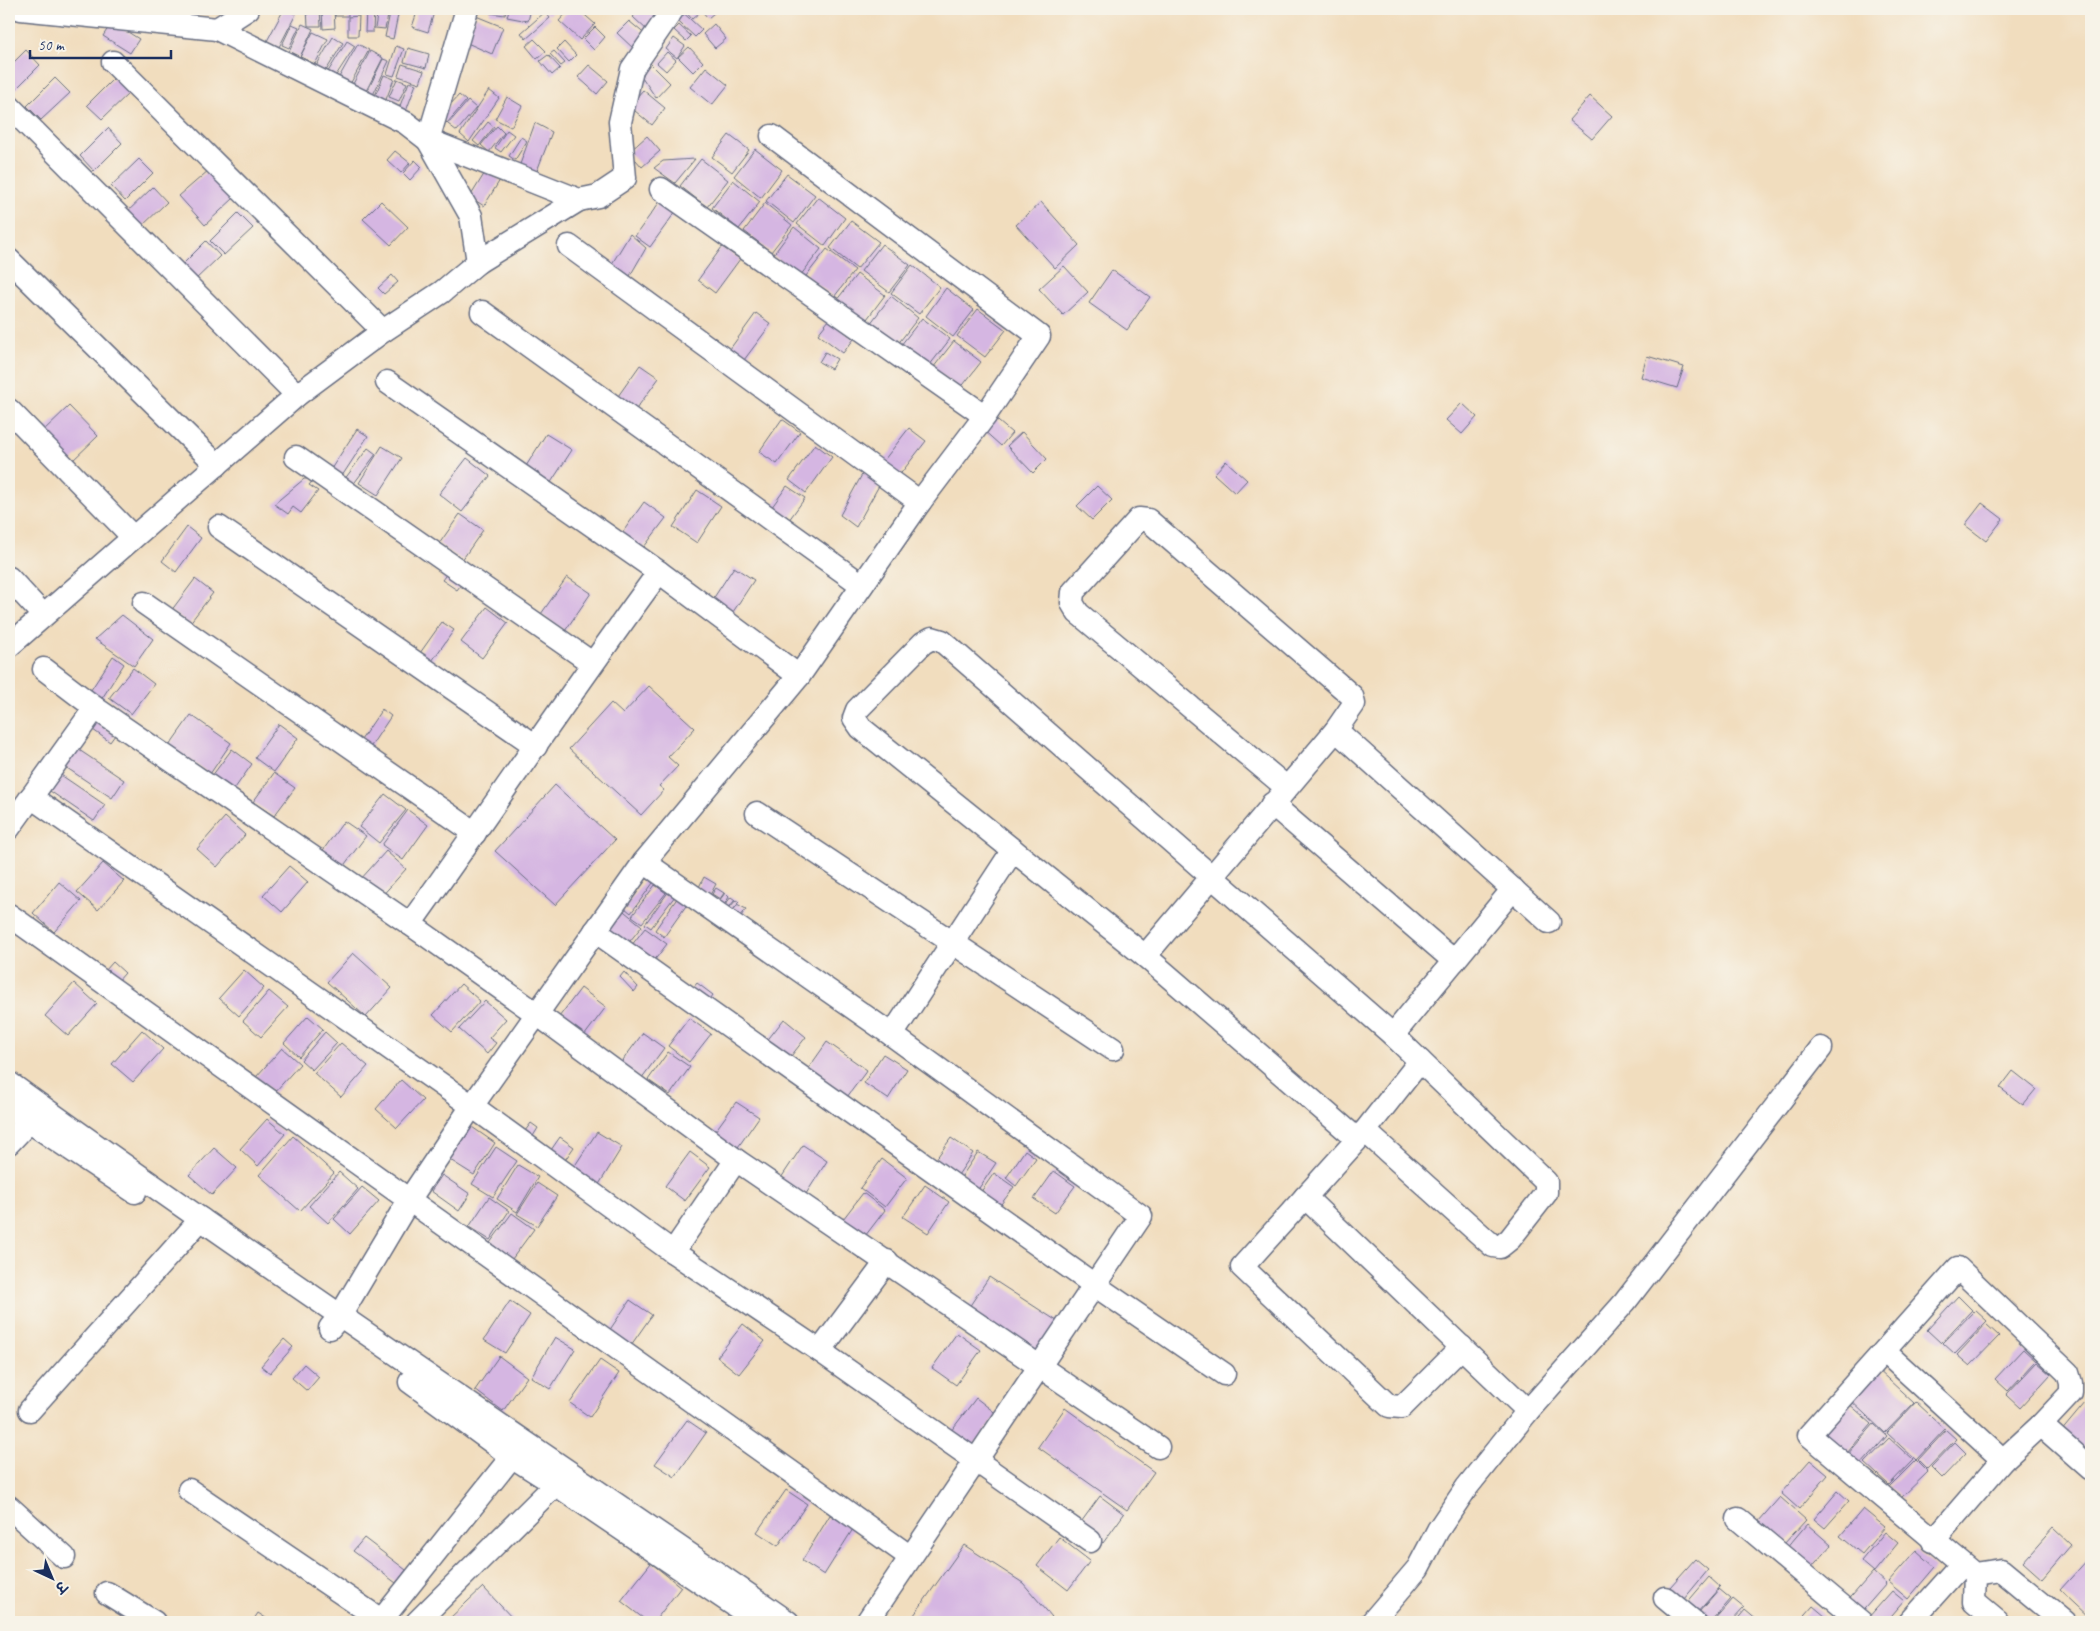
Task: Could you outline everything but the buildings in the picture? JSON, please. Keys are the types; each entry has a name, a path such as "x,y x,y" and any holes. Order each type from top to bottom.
{"street":[{"path":"22,9 217,29 406,123 428,140 579,200"},
{"path":"217,29 248,9"},
{"path":"467,9 428,140 471,216 478,262"},
{"path":"9,646 297,395 383,331 442,292 478,262 579,200 598,196 625,178 620,122 632,69 673,9"},
{"path":"113,62 383,331"},
{"path":"9,106 297,395"},
{"path":"335,1322 409,1200 472,1106 644,862 799,676 920,502 985,416 1038,336 772,136"},
{"path":"661,189 985,416"},
{"path":"569,246 920,502"},
{"path":"9,260 216,465"},
{"path":"482,312 862,584"},
{"path":"387,382 659,572 799,676"},
{"path":"9,410 133,537"},
{"path":"296,457 592,663"},
{"path":"1145,956 1279,796 1336,730 1354,704 1352,696 1148,520 1139,519 1130,526 1073,592 1072,603 1078,613 1279,796 1454,961"},
{"path":"219,527 536,746"},
{"path":"410,924 536,746 592,663 659,572"},
{"path":"9,578 43,615"},
{"path":"144,603 475,833"},
{"path":"932,638 942,641 1393,1035 1546,1182 1546,1193 1510,1239 1500,1246 1493,1246 1145,956 1013,850 861,728 854,718 857,710 923,644 932,638"},
{"path":"44,669 95,708 410,924 537,1014 736,1160 1158,1446"},
{"path":"9,828 95,708"},
{"path":"1336,730 1549,922"},
{"path":"31,797 472,1106 673,1252 820,1352 1090,1541"},
{"path":"757,813 1114,1049"},
{"path":"892,1035 1013,850"},
{"path":"644,862 892,1035 1141,1216 1093,1284 976,1462 866,1622"},
{"path":"1393,1035 1513,889"},
{"path":"9,914 910,1556"},
{"path":"595,931 1093,1284 1224,1374"},
{"path":"1372,1622 1418,1568 1438,1530 1467,1487 1528,1411 1625,1302 1821,1048"},
{"path":"1420,1061 1361,1135 1242,1266 1390,1406 1402,1407 1462,1346"},
{"path":"9,1083 196,1224 335,1322 518,1448 788,1622"},
{"path":"9,1108 196,1224"},
{"path":"9,1143 29,1122"},
{"path":"673,1252 736,1160"},
{"path":"1305,1197 1528,1411"},
{"path":"30,1410 196,1224"},
{"path":"820,1352 887,1261"},
{"path":"1933,1541 2003,1460 2042,1425 2071,1393 2068,1373 1958,1268 1809,1435 1933,1541 1968,1569 2001,1570 2064,1622"},
{"path":"1884,1351 2003,1460"},
{"path":"2042,1425 2091,1469"},
{"path":"189,1490 382,1622 518,1448"},
{"path":"431,1618 562,1477"},
{"path":"562,1477 759,1622"},
{"path":"9,1507 64,1557"},
{"path":"1738,1519 1862,1622"},
{"path":"1910,1622 1968,1569"},
{"path":"1968,1569 1974,1602 1998,1622"},
{"path":"107,1593 154,1622"},
{"path":"1665,1598 1694,1622"}]}
